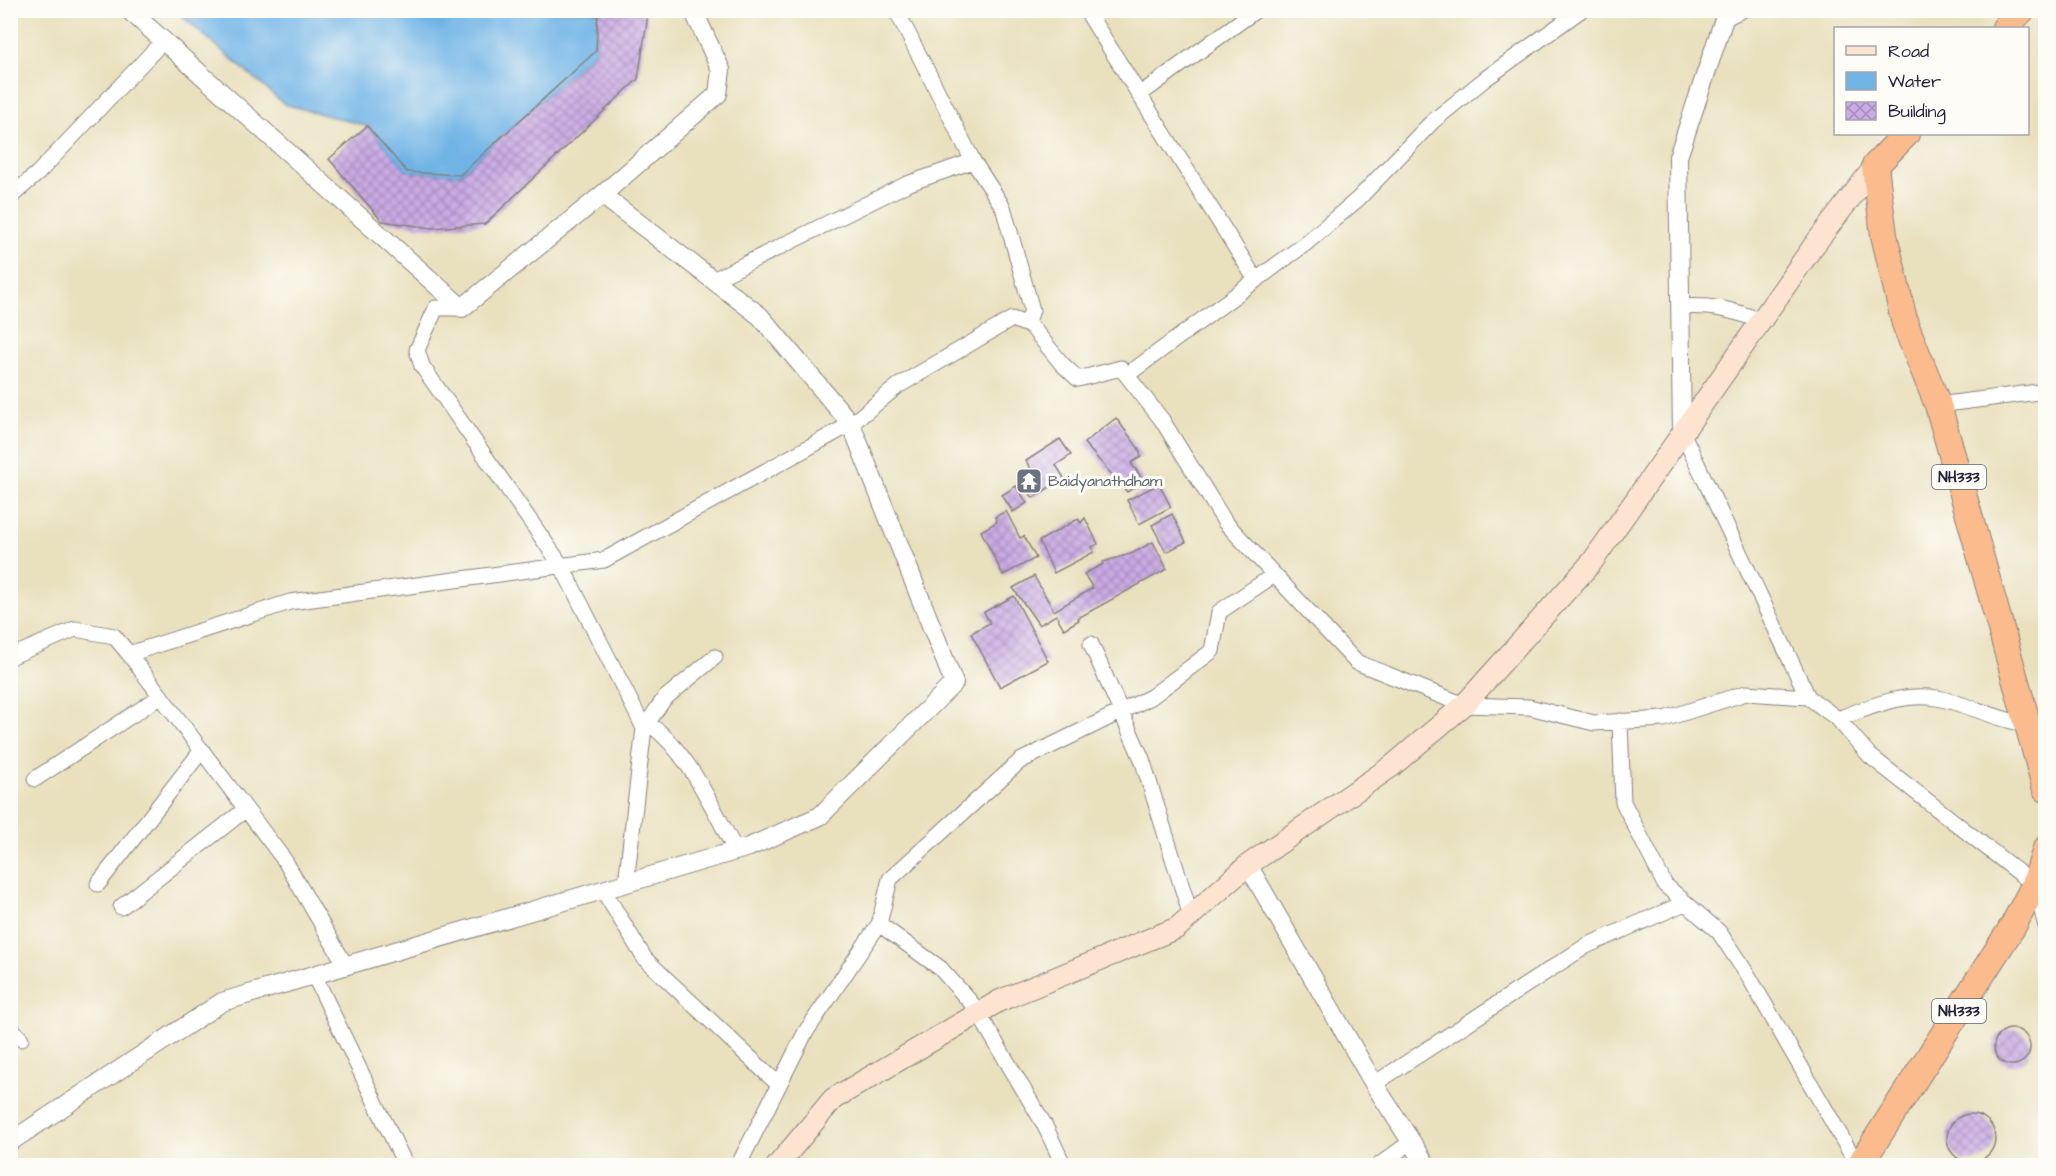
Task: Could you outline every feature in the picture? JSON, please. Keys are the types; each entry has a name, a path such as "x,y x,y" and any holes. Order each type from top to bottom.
{"highway":[{"path":"2006,27 2022,10"},
{"path":"1875,166 1905,135"},
{"name":"NH333","path":"1875,166 1884,235 1905,324 1938,405 2037,725 2046,789"},
{"name":"NH333","path":"1858,1166 2013,926 2040,889 2046,849"}],"main road":[{"path":"778,1165 833,1099 999,1001 1177,928 1248,865 1392,766 1464,705 1592,562 1812,248 1875,166"}],"street":[{"path":"129,10 462,308"},
{"path":"644,728 561,565 422,366 417,350 436,308 462,308 602,195 718,94 721,70 693,10"},
{"path":"896,10 973,161 1003,207 1032,310 1028,324"},
{"path":"1086,10 1256,280"},
{"path":"1139,94 1256,10"},
{"path":"1127,375 1305,244 1358,199 1432,122 1485,79 1581,10"},
{"path":"1742,10 1726,14 1678,157 1682,432 1808,697 1838,719 1870,756 2040,889 2046,926"},
{"path":"10,197 38,173 163,41"},
{"path":"713,280 907,184 973,161"},
{"path":"10,1142 222,1002 736,851 820,816 954,683 851,424 760,316 602,195"},
{"path":"1680,307 1720,307 1740,312 1760,321"},
{"path":"129,654 290,602 604,560 851,424 898,386 1012,319 1028,324 1078,379 1121,368 1162,420 1225,522 1356,662 1464,705 1529,707 1594,723 1664,719 1746,693 1808,697"},
{"path":"1938,405 2046,391"},
{"path":"738,1166 805,1033 879,924 890,879 1020,761 1151,697 1212,651 1219,612 1274,575"},
{"path":"10,657 75,629 114,636 285,861 346,966"},
{"path":"1091,644 1142,759 1191,916"},
{"path":"626,883 644,728 664,699 715,657"},
{"path":"35,779 161,696"},
{"path":"1838,719 1888,700 1936,698 2037,725"},
{"path":"1620,721 1623,802 1665,885 1719,932 1743,968 1858,1166"},
{"path":"644,728 652,726 662,734 694,775 736,851"},
{"path":"98,884 202,750"},
{"path":"122,907 246,809"},
{"path":"1248,865 1374,1084 1427,1166"},
{"path":"603,890 645,960 779,1085"},
{"path":"1374,1084 1586,946 1685,903"},
{"path":"879,924 940,968 974,1006 1044,1124 1064,1166"},
{"path":"314,975 406,1166"},
{"path":"10,1027 21,1039"},
{"path":"1378,1166 1412,1141"}],"water":[{"path":"176,11 598,11 596,51 460,175 407,172 367,126 284,104"}],"building":[{"path":"598,10 646,10 647,22 638,79 485,224 432,228 382,221 329,159 367,126 407,172 460,175 596,51"},
{"path":"1116,418 1139,449 1141,457 1131,463 1144,481 1127,492 1084,443"},
{"path":"1060,439 1071,455 1056,465 1064,478 1033,498 1021,480 1033,473 1026,461"},
{"path":"1159,484 1171,507 1139,524 1127,500"},
{"path":"1016,486 1027,503 1013,512 1002,495"},
{"path":"1006,511 1020,538 1024,536 1036,558 1003,575 981,531 997,522 995,517"},
{"path":"1172,514 1186,542 1166,552 1152,525"},
{"path":"1085,518 1098,544 1092,547 1094,552 1054,573 1039,541 1078,519 1081,523"},
{"path":"1153,542 1167,569 1078,618 1079,620 1064,629 1056,615 1039,625 1013,588 1034,576 1054,611 1093,588 1084,574 1103,562 1133,553"},
{"path":"1014,596 1048,661 1000,687 971,633 990,623 984,612"},
{"path":"2012,1029 2025,1034 2030,1047 2025,1060 2012,1065 1999,1060 1994,1047 1999,1034"},
{"path":"1966,1114 1976,1114 1988,1121 1995,1133 1995,1143 1988,1155 1976,1162 1966,1162 1951,1151 1947,1143 1947,1133 1958,1118"}],"place":[{"name":"Baidyanathdham","path":"1029,481"}]}
